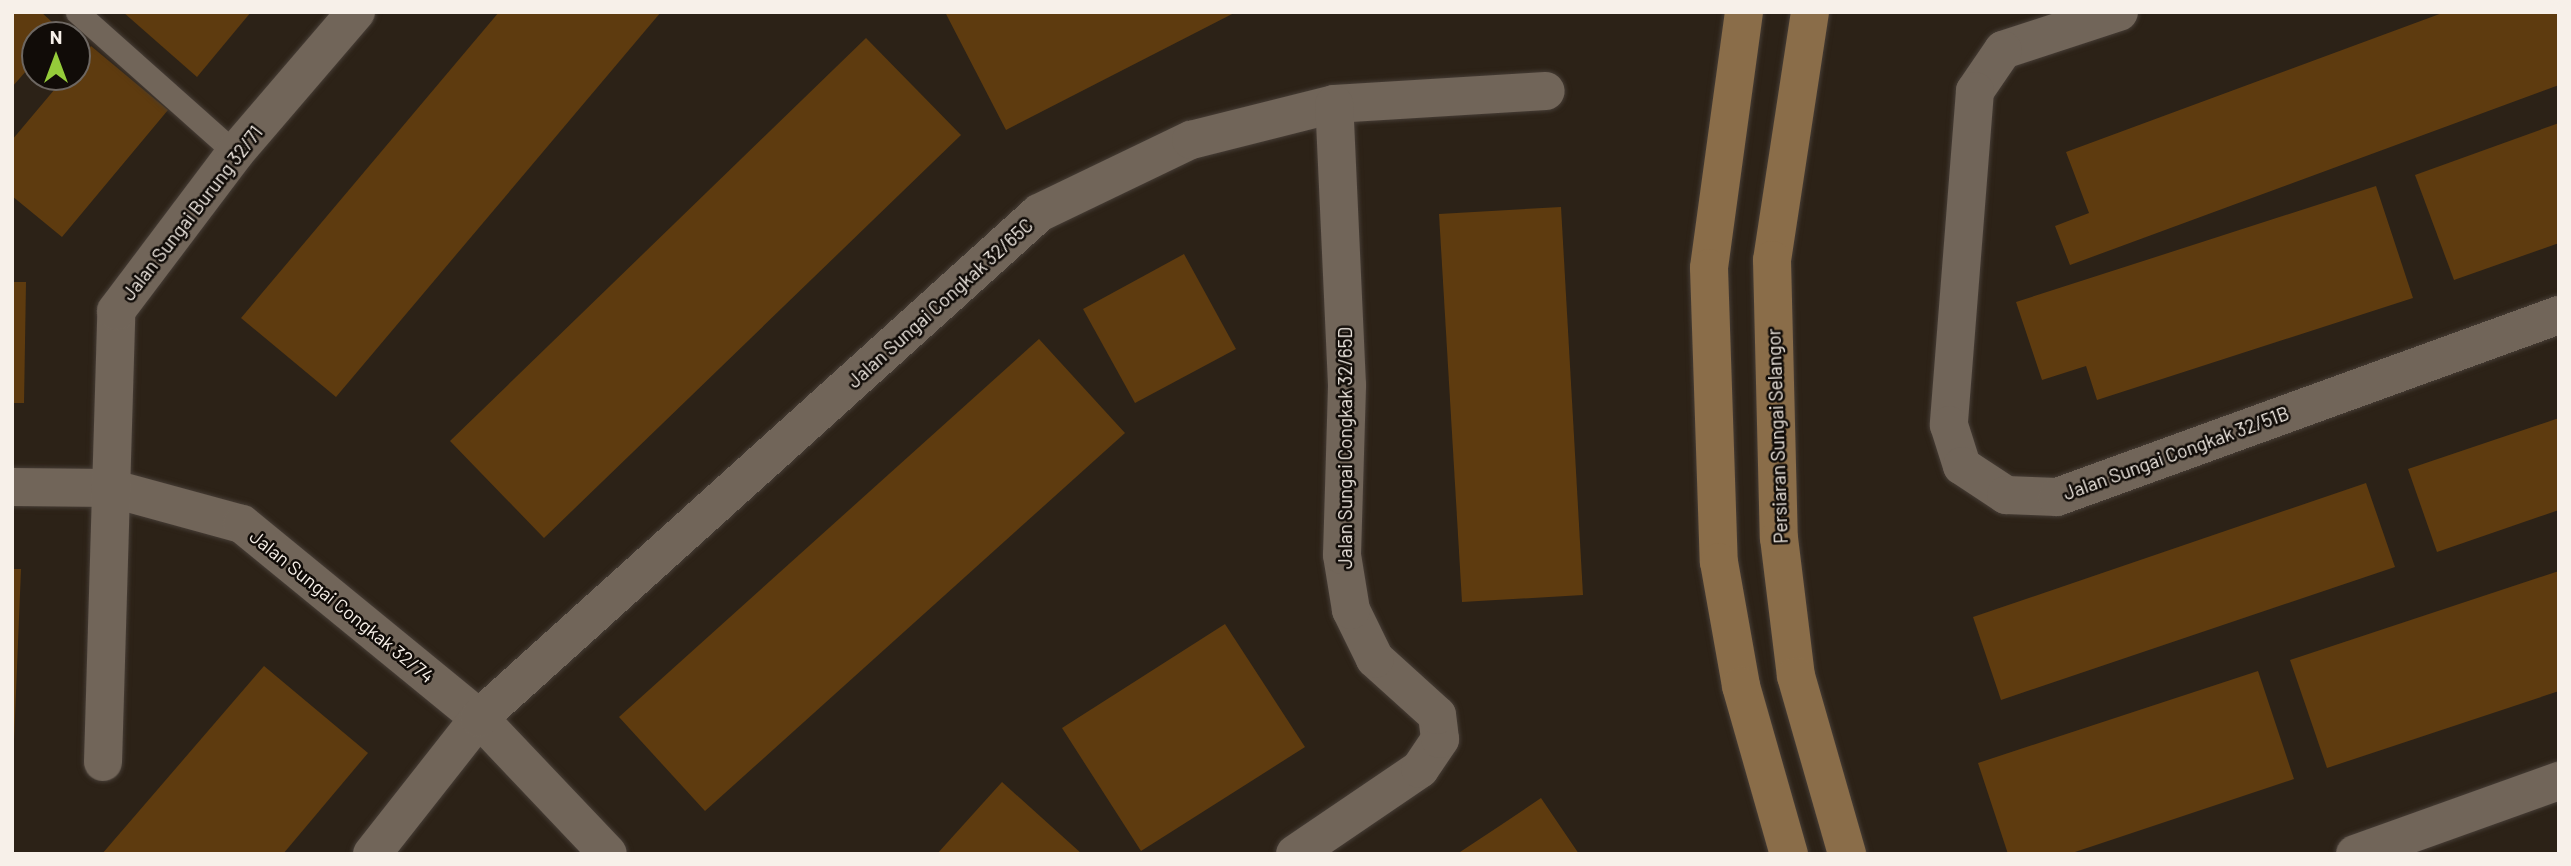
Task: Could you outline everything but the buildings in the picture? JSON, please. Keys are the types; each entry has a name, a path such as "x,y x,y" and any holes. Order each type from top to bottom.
{"main road":[{"path":"1744,12 1709,268 1719,562 1741,686 1789,854"},
{"name":"Persiaran Sungai Selangor","path":"1810,12 1772,260 1779,538 1796,676 1847,854"},
{"path":"1763,854 1775,803"}],"street":[{"name":"Jalan Sungai Burung 32/71","path":"103,762 116,311 235,153 356,12"},
{"name":"Jalan Sungai Congkak 32/51B","path":"2119,12 2003,50 1975,91 1949,425 1962,466 2006,495 2057,497 2559,315"},
{"name":"Jalan Sungai Congkak 32/65C","path":"372,854 479,718 1039,213 1191,140 1334,104 1546,91"},
{"name":"Jalan Sungai Congkak 32/65D","path":"1295,854 1420,769 1440,739 1437,715 1375,659 1351,610 1342,555 1347,385 1334,104"},
{"name":"Jalan Sungai Congkak 32/74","path":"12,487 110,488 242,524 479,718 608,854"},
{"path":"2355,854 2559,781"}],"lane":[{"path":"78,12 235,153"}]}
